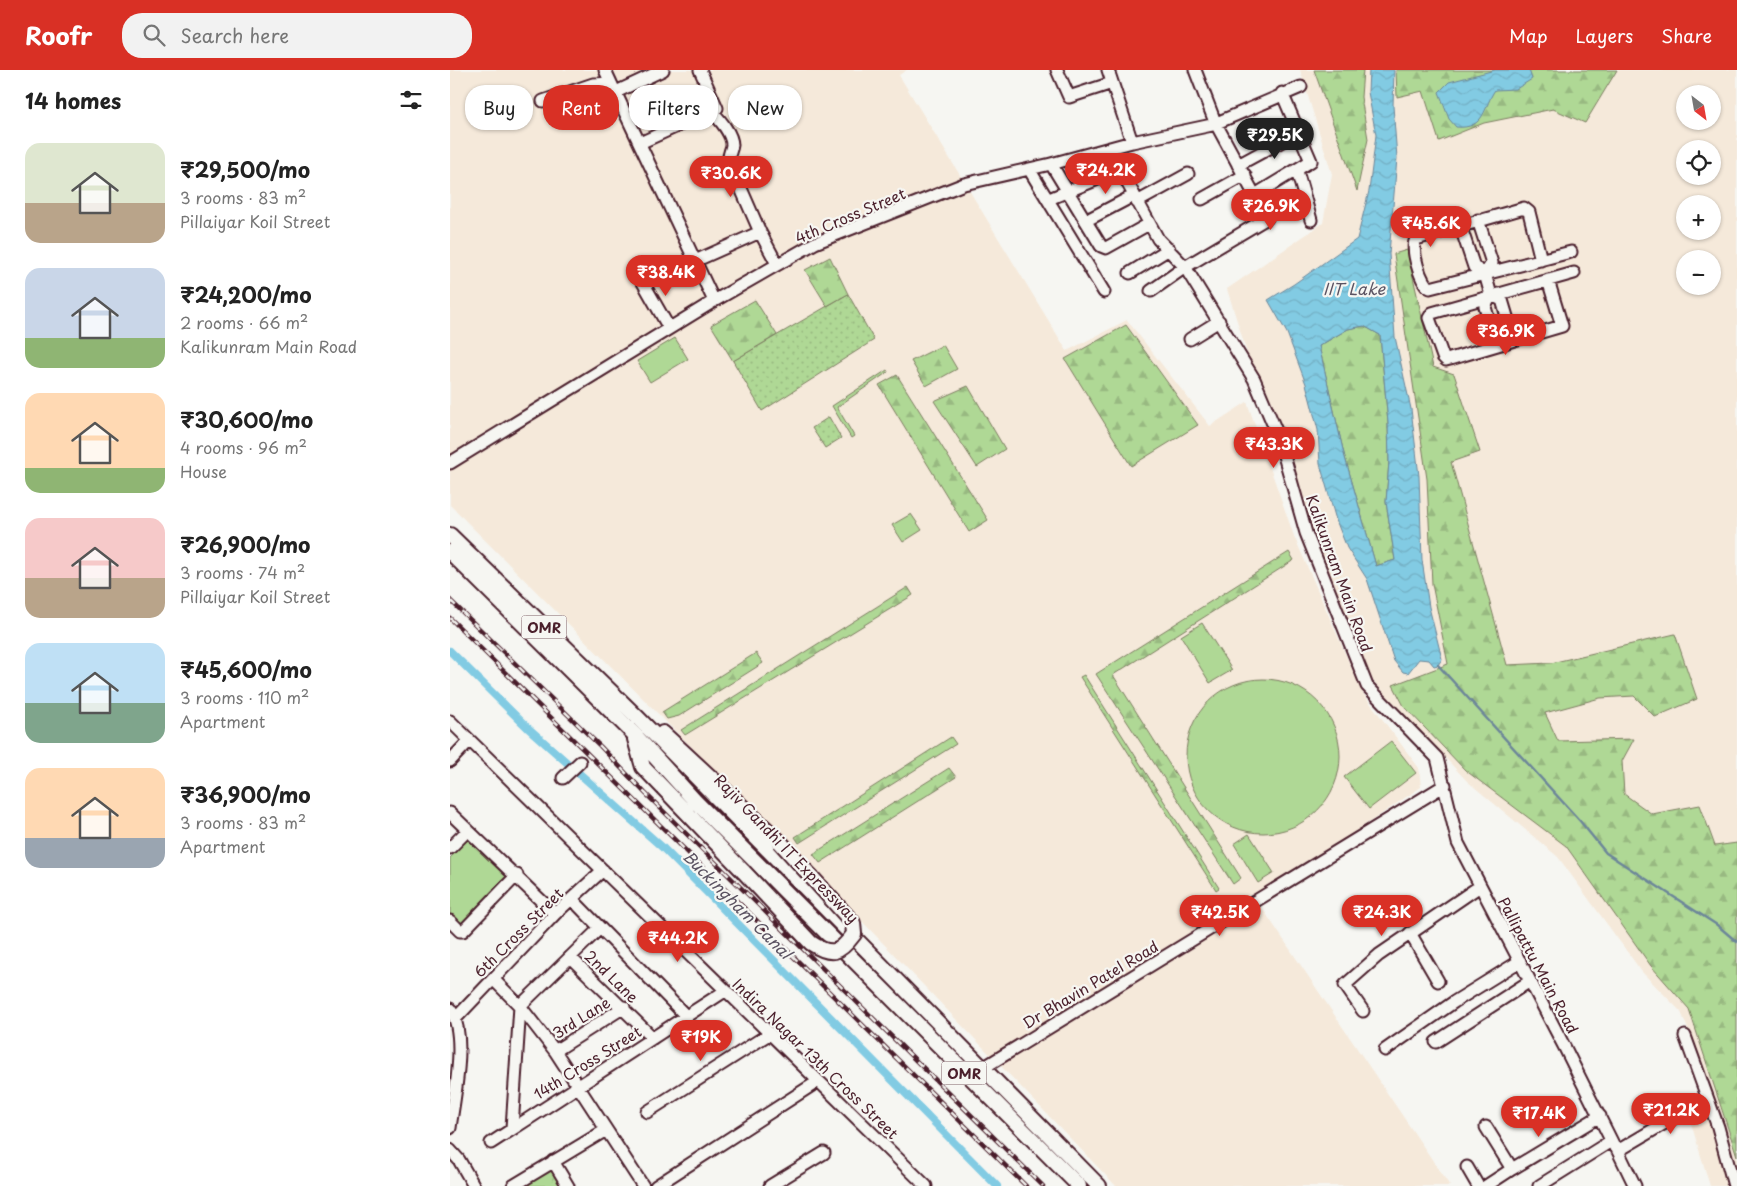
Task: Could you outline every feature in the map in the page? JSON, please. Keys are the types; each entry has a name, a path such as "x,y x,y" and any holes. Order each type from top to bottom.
{"main road":[{"name":"Rajiv Gandhi IT Expressway","path":"450,535 638,718 861,947 1099,1186"},
{"name":"Rajiv Gandhi IT Expressway","path":"450,552 634,735 695,801 1079,1186"},
{"path":"634,735 643,766 811,943 823,951 836,952 846,945 854,934 852,923 780,842 668,735 638,718"}],"street":[{"path":"605,70 612,85"},
{"path":"619,86 663,70"},
{"path":"700,70 707,85"},
{"path":"1057,70 1069,97 1112,83"},
{"path":"1108,70 1132,142"},
{"path":"1151,291 1185,267 1267,218 1215,122 1195,70"},
{"name":"4th Cross Street","path":"450,463 714,301 826,238 964,184 1051,164 1132,142 1212,125 1282,93 1301,87"},
{"path":"1255,195 1311,162 1282,93"},
{"path":"619,99 714,301"},
{"path":"718,120 728,134 732,145 728,155 729,161 760,232 778,264"},
{"path":"640,143 668,130"},
{"path":"1238,165 1299,132"},
{"name":"Kalikunram Main Road","path":"1109,149 1158,239 1185,267 1254,379 1279,438 1306,533 1366,686 1437,758 1444,785"},
{"path":"1051,164 1097,241 1106,248 1149,224"},
{"path":"1029,168 1104,292"},
{"path":"1049,199 1120,170"},
{"path":"1297,171 1311,220"},
{"path":"1091,218 1188,174"},
{"path":"1202,199 1245,176"},
{"path":"1541,260 1527,209 1478,220 1416,239 1413,247 1424,284 1430,288 1541,260 1571,252"},
{"path":"1478,220 1492,263 1485,274"},
{"path":"1460,225 1474,267 1485,274 1491,295 1485,307 1496,345"},
{"path":"695,261 760,232"},
{"path":"1130,273 1169,249"},
{"path":"1548,280 1562,326 1446,360 1430,318 1432,313 1491,295 1574,273"},
{"path":"641,279 669,328"},
{"path":"1491,295 1502,300 1514,340"},
{"path":"1190,340 1219,321"},
{"name":"Indira Nagar 13th Cross Street","path":"450,721 817,1082 926,1186"},
{"path":"450,761 469,740"},
{"path":"563,778 580,762"},
{"name":"Pallipattu Main Road","path":"1444,785 1458,843 1635,1186"},
{"name":"Dr Bhavin Patel Road","path":"983,1068 1444,785"},
{"path":"450,813 517,875 555,914"},
{"path":"450,848 468,830"},
{"name":"6th Cross Street","path":"453,1013 493,979 555,914 603,870"},
{"path":"450,921 460,931 463,931 517,875"},
{"path":"1363,1011 1345,984 1379,954 1480,886"},
{"path":"572,899 686,1016"},
{"path":"512,1128 520,1006 600,928"},
{"path":"1410,933 1438,981"},
{"name":"2nd Lane","path":"570,957 624,1007 653,1038"},
{"path":"1384,1050 1454,1002 1520,961"},
{"path":"493,979 520,1006 555,1051 576,1087 643,1186"},
{"path":"1436,1042 1530,981"},
{"name":"14th Cross Street","path":"491,1143 726,991"},
{"name":"3rd Lane","path":"555,1051 624,1007"},
{"path":"450,1128 453,1078 459,1030 453,1013"},
{"path":"647,1112 768,1034"},
{"path":"1684,1036 1707,1098 1732,1185"},
{"path":"656,1186 817,1082"},
{"path":"1539,1186 1707,1098"},
{"path":"1486,1186 1600,1116"},
{"path":"1486,1127 1512,1169"},
{"path":"513,1186 606,1130"},
{"path":"450,1150 474,1186"},
{"path":"770,1186 824,1153"},
{"path":"553,1161 568,1186"},
{"path":"1467,1168 1478,1186"}],"shaded area":[{"path":"450,70 907,70 899,75 1067,351 1127,320 1210,426 1247,402 1294,536 1362,692 1419,768 1421,787 1256,899 1450,1186 1116,1186 784,840 450,505"},
{"path":"1300,70 1737,70 1737,1174 1713,1091 1681,1012 1642,972 1558,857 1467,781 1373,681 1309,531 1249,359 1227,289 1323,223 1332,174"},
{"path":"1707,1098 1730,1186 1710,1186 1687,1110"}],"green space":[{"path":"1314,70 1363,70 1361,97 1368,139 1357,191"},
{"path":"1396,70 1617,70 1585,123 1553,109 1484,123 1439,141 1423,91 1397,97"},
{"path":"1407,250 1433,367 1454,374 1480,452 1451,462 1507,665 1551,663 1675,634 1697,699 1655,717 1634,696 1600,698 1545,713 1558,741 1634,739 1622,761 1624,794 1652,814 1700,805 1715,846 1737,843 1737,1156 1689,1009 1651,966 1566,846 1465,770 1404,706 1393,685 1448,664 1432,584 1427,479 1394,254"},
{"path":"830,257 848,294 827,306 805,270"},
{"path":"848,294 874,340 762,411 733,361"},
{"path":"755,300 777,335 733,361 711,325"},
{"path":"1126,325 1198,425 1131,466 1065,359"},
{"path":"1364,326 1380,335 1388,423 1389,461 1386,502 1395,560 1376,566 1344,454 1319,346 1348,329"},
{"path":"675,338 688,359 650,382 637,361"},
{"path":"943,345 957,369 926,386 911,361"},
{"path":"887,370 888,372 837,407 854,436 851,438 832,406"},
{"path":"897,375 988,520 969,532 879,385"},
{"path":"968,386 1005,449 977,467 934,401"},
{"path":"829,417 841,438 825,448 812,428"},
{"path":"911,514 922,530 903,542 892,525"},
{"path":"1289,552 1294,560 1113,675 1241,878 1233,884 1096,674"},
{"path":"908,587 913,595 685,735 681,730"},
{"path":"1202,623 1232,670 1210,683 1181,636"},
{"path":"756,653 763,663 679,716 667,719 662,712"},
{"path":"1084,675 1219,888 1216,890 1080,677"},
{"path":"1263,679 1293,684 1318,701 1335,726 1340,756 1335,786 1318,811 1293,828 1263,833 1233,828 1208,811 1191,786 1186,756 1191,726 1208,701 1233,684"},
{"path":"951,737 956,744 799,843 795,837"},
{"path":"1391,741 1416,773 1369,809 1344,777"},
{"path":"949,768 956,777 820,863 813,854"},
{"path":"1249,834 1274,873 1258,883 1234,844"},
{"path":"469,838 508,876 459,928 450,919 450,858"},
{"path":"553,1167 565,1186 524,1186"}],"water":[{"name":"IIT Lake","path":"1369,70 1394,70 1393,106 1397,158 1389,254 1395,337 1411,409 1419,476 1422,560 1429,607 1442,659 1438,665 1434,666 1429,660 1419,659 1408,673 1403,672 1394,661 1367,579 1347,548 1336,520 1320,464 1318,430 1306,384 1287,333 1268,300 1294,284 1357,239 1369,191 1376,135 1368,92","holes":["1364,326 1380,335 1388,423 1389,461 1386,502 1395,560 1376,566 1344,454 1319,346 1348,329"]},
{"path":"1495,70 1529,70 1532,79 1516,89 1495,90 1479,121 1466,127 1456,127 1449,119 1439,92 1449,82"}],"waterway":[{"name":"Buckingham Canal","path":"450,651 528,728 662,847 997,1186"},
{"path":"1438,665 1580,821 1606,853 1717,925 1737,942"}],"railway":[{"path":"450,600 600,746 645,793 1043,1186"},
{"path":"450,618 1026,1186"}]}
